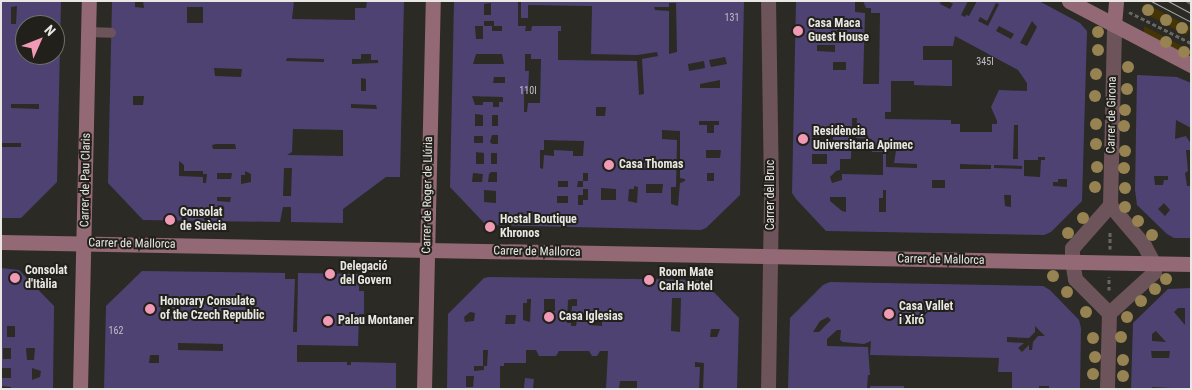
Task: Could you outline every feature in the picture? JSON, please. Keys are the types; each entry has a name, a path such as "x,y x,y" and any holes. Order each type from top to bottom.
{"main road":[{"name":"Carrer de Pau Claris","path":"80,389 85,243 89,1"},
{"name":"Carrer de Roger de Llúria","path":"424,389 433,1"},
{"path":"1069,1 1191,65"},
{"path":"1114,24 1116,1"},
{"name":"Carrer de Mallorca","path":"1,242 1191,264"}],"street":[{"name":"Carrer del Bruc","path":"768,1 771,257 768,389"},
{"name":"Carrer de Girona","path":"1110,204 1114,24"},
{"path":"1107,389 1109,313 1076,280 1072,271 1072,248 1110,204 1134,233 1154,264 1154,272 1151,277 1109,313"}],"lane":[{"path":"88,32 111,33"}],"path":[{"path":"1187,1 1191,3"},
{"path":"1129,12 1191,44"}],"shaded area":[{"path":"1145,3 1191,27 1187,35 1141,11"},
{"path":"1144,26 1191,51 1191,57 1144,33"}],"building":[{"path":"1,1 61,1 61,15 16,15 17,6 11,7 11,24 15,24 15,65 60,65 57,182 21,218 1,218 1,147 21,147 21,143 1,143","holes":["11,104 39,104 39,109 11,108"]},
{"path":"112,1 135,1 135,7 144,8 143,1 294,1 292,19 355,20 355,8 366,8 367,1 404,1 400,177 386,177 343,209 343,223 291,222 291,207 283,207 280,222 143,220 108,183","holes":["187,7 203,7 203,23 187,23","361,54 371,54 371,60 378,60 378,63 352,64 352,59 361,59","287,58 324,59 324,62 286,61","214,68 242,69 241,77 215,76","361,78 366,79 366,91 361,91","133,96 144,96 143,105 133,105","351,104 376,105 377,109 351,108","293,129 343,130 343,156 287,155 292,152","235,144 236,149 213,149 212,145","179,161 184,165 184,171 203,171 203,174 207,174 206,183 203,183 203,177 179,176","284,168 292,168 291,196 283,196","245,171 251,174 251,182 241,184 241,175 245,175","217,173 232,173 231,179 217,179","217,197 231,197 230,202 217,201"]},
{"path":"454,1 518,1 518,26 526,26 525,31 531,31 532,26 561,26 561,31 558,31 558,60 637,61 639,95 644,94 642,59 658,56 657,52 637,55 591,54 592,6 528,5 528,18 521,18 521,1 744,1 740,195 706,228 701,230 486,225 450,187","holes":["491,3 491,15 484,15 484,4","669,3 676,3 677,52 669,54 669,11 655,10 654,7 669,7","484,21 494,21 494,26 502,26 502,31 492,31 492,26 484,26","475,26 483,26 483,39 476,39","476,54 502,54 504,64 473,64","525,54 531,54 531,59 541,59 540,103 528,103 527,112 524,112 524,91 528,91 529,71 525,71","725,57 727,64 711,67 709,60","704,61 705,68 689,71 688,64","494,77 505,77 505,83 493,83","720,80 720,88 700,88 700,84","472,96 503,97 503,102 499,102 499,107 493,107 493,102 483,102 483,105 475,105","596,107 606,107 605,116 596,116","475,114 483,115 483,126 475,126","492,115 498,115 498,126 492,126","699,121 719,121 719,125 714,125 714,133 707,133 707,125 699,125","662,130 680,131 680,178 685,179 685,181 680,183 678,206 671,204 671,187 676,187 677,140 662,139","492,135 498,135 498,144 492,144 490,142","474,136 483,136 483,143 474,143","544,140 584,141 583,156 573,156 573,151 554,150 554,156 544,155 543,169 540,168 540,150 544,150","706,150 721,150 720,158 706,158","476,152 484,153 484,164 476,164","491,153 497,153 497,164 491,164","497,172 497,182 488,182 489,174","473,173 483,174 482,182 472,182","583,173 588,173 588,181 583,181","707,173 714,173 714,181 707,181","558,181 568,181 568,187 558,187","578,181 583,181 583,187 577,187","646,184 663,184 662,193 646,193","634,186 638,187 637,203 628,201 629,189 634,189","601,188 616,189 616,200 601,200","583,189 588,189 588,200 583,200 583,205 578,205 578,195 583,195","484,190 496,191 496,203 484,202","557,196 568,196 568,203 557,203"]},
{"path":"796,1 855,1 855,12 865,13 863,84 879,84 880,13 871,13 871,8 866,8 863,1 941,1 940,4 950,9 953,4 948,1 968,1 961,15 965,17 966,15 969,16 977,1 1039,1 1080,23 1087,31 1082,201 1051,232 1044,235 826,231 792,193","holes":["996,3 999,4 988,26 978,21 980,17 987,21","1032,21 1037,27 1027,46 1020,43","999,26 1014,34 1011,39 996,31","955,36 1018,70 1027,83 1027,91 999,90 991,107 997,121 997,124 992,124 992,132 960,132 960,124 951,124 951,120 885,119 885,112 891,112 891,81 914,81 914,85 952,86 952,60 923,60 923,46 953,46","817,45 835,45 835,52 817,51","833,62 846,62 846,70 833,70","852,118 857,118 856,138 872,139 872,152 883,152 883,175 842,174 842,180 832,183 830,177 840,170 840,159 851,159","1014,125 1018,125 1018,159 1013,159","821,132 833,134 833,141 828,141 828,144 813,142 812,134","886,151 896,151 894,163 917,164 917,168 886,167","812,154 827,154 827,164 812,164","1038,157 1045,157 1045,160 1041,160 1040,177 1024,176 1024,160 1038,160","960,164 991,165 991,169 960,169","994,165 1022,166 1022,169 994,168","1058,179 1067,179 1067,187 1053,186 1053,182 1058,182","932,180 945,180 945,188 932,188","883,190 886,190 886,212 879,212 879,198 883,198","1004,195 1011,195 1011,207 1005,206","830,197 846,197 846,212 830,201"]},
{"path":"1137,75 1177,77 1191,83 1191,128 1176,120 1175,139 1186,136 1191,144 1191,150 1186,150 1188,171 1185,173 1187,186 1191,186 1191,238 1174,238 1167,234 1137,205 1135,190","holes":["1154,176 1168,176 1168,180 1164,180 1163,185 1155,185","1164,203 1170,210 1165,216 1158,209"]},
{"path":"1,268 19,270 54,306 53,389 11,389 11,387 1,386 1,378 11,378 11,368 1,368","holes":["7,326 15,326 15,337 7,337","3,348 11,348 11,359 3,359","26,348 35,348 34,360 27,360","32,368 41,371 40,377 32,380"]},
{"path":"142,271 285,273 285,279 295,279 293,332 297,332 298,273 359,274 359,291 364,291 364,314 359,314 358,346 297,345 297,362 347,362 347,365 351,365 351,362 396,363 396,389 104,389 106,306","holes":["224,296 238,296 238,304 224,304","161,302 172,302 172,312 178,312 178,315 160,318","178,343 223,344 223,351 178,350","150,355 159,355 159,363 149,363"]},
{"path":"484,278 702,280 739,318 737,389 703,389 704,363 695,362 695,367 700,367 699,389 637,389 637,381 620,381 619,388 606,389 608,351 600,351 597,356 592,356 589,351 559,351 556,356 539,356 536,350 526,350 526,363 504,363 504,366 500,366 500,389 447,389 448,314","holes":["672,298 681,298 680,332 671,331","527,299 531,299 530,322 523,320 523,303 527,303","544,299 555,299 555,311 544,311","577,299 577,306 572,306 571,319 577,320 576,326 571,326 571,323 567,323 568,300","470,312 475,313 474,321 465,322 464,317","506,315 516,315 515,324 505,324","589,320 602,321 602,326 589,325","711,329 720,329 717,337 710,337","483,350 488,350 487,366 484,366 484,370 474,371 474,366 483,366","466,376 474,376 473,387 466,387"]},
{"path":"830,282 1043,286 1050,290 1079,320 1081,328 1080,389 1049,389 1049,386 1039,386 1039,389 1012,389 1012,372 998,372 999,358 870,355 871,341 864,344 843,342 840,340 841,330 837,330 827,339 827,346 868,347 870,375 868,375 867,389 788,389 790,318 823,285","holes":["828,317 831,320 819,332 813,332 820,321","1035,326 1045,336 1038,336 1033,342 1032,350 1029,350 1029,345 1022,352 1018,348 1024,343 1007,342 1007,337 1029,338 1035,332"]},
{"path":"1191,288 1190,389 1152,387 1152,389 1131,389 1133,323 1168,289","holes":["1178,308 1185,308 1185,325 1174,312","1156,331 1166,342 1152,341 1152,334","1151,351 1170,351 1169,358 1152,358"]},
{"path":"525,378 534,379 533,389 524,389"},
{"path":"870,386 904,386 904,389 870,389"}],"tram line":[{"path":"1151,1 1191,22"},
{"path":"1168,1 1191,13"}],"place":[{"name":"Casa Maca Guest House","path":"798,31"},
{"name":"Residència Universitaria Apimec","path":"803,139"},
{"name":"Casa Thomas","path":"609,165"},
{"name":"Consolat de Suècia","path":"170,220"},
{"name":"Hostal Boutique Khronos","path":"490,227"},
{"name":"Delegació del Govern","path":"330,274"},
{"name":"Consolat d'Itàlia","path":"15,278"},
{"name":"Room Mate Carla Hotel","path":"649,280"},
{"name":"Honorary Consulate of the Czech Republic","path":"150,309"},
{"name":"Casa Vallet i Xiró","path":"889,314"},
{"name":"Casa Iglesias","path":"549,317"},
{"name":"Palau Montaner","path":"328,321"}]}
